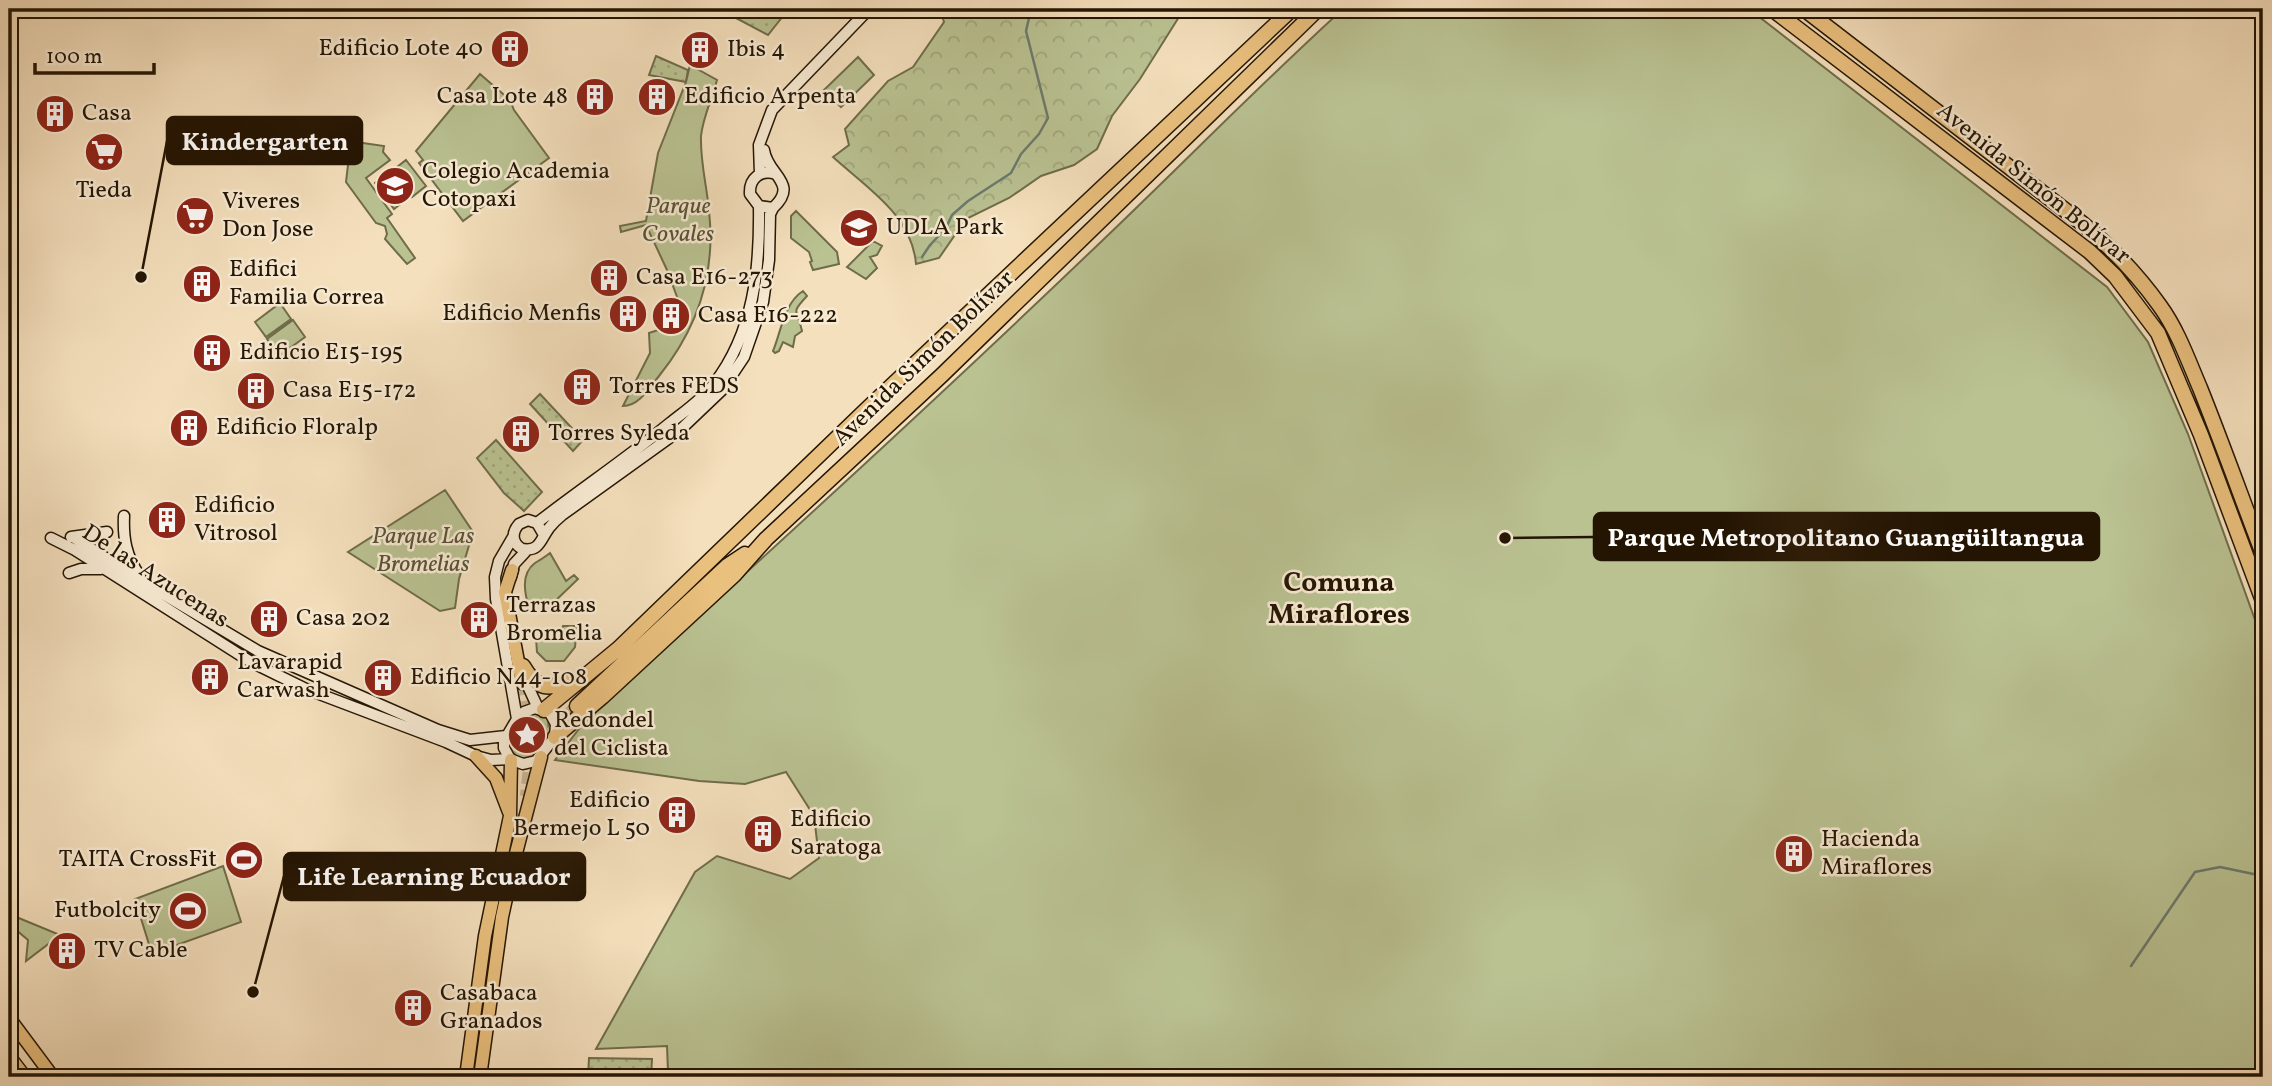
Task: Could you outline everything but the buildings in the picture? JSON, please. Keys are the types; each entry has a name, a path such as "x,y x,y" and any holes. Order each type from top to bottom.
{"highway":[{"name":"Avenida Simón Bolívar","path":"541,709 618,649 869,407 1292,9"},
{"name":"Avenida Simón Bolívar","path":"555,737 734,575 766,539 941,376 1318,9"},
{"name":"Avenida Simón Bolívar","path":"1772,9 2090,252 2115,276 2158,333 2263,601"},
{"name":"Avenida Simón Bolívar","path":"1804,9 2113,249 2161,307 2185,352 2224,447 2263,554"},
{"path":"1898,106 1910,89"},
{"path":"577,706 727,566 766,539"},
{"path":"523,666 531,679 541,686 556,688 588,675"}],"main road":[{"path":"512,570 505,592 522,683"},
{"path":"466,1077 485,936 517,814 496,778 476,756"},
{"path":"480,1077 495,958 515,857 541,757"},
{"path":"510,760 517,814 515,857"},
{"path":"9,1018 53,1077"},
{"path":"9,1056 25,1077"}],"street":[{"path":"760,174 759,145 765,122 779,101 869,9"},
{"path":"541,709 524,712 506,736 504,748 510,760 517,764 530,763 541,757 557,730 555,719 541,709 525,680 511,599 512,570 527,551 538,547 544,535 562,515 685,426 722,390 744,357 757,321 767,275 769,223 773,208 782,199 785,188 766,160 765,122"},
{"path":"773,208 759,206 752,200 750,188 751,182 760,174 776,174"},
{"path":"537,523 652,438 714,385 738,342 753,300 758,269 759,206"},
{"path":"124,516 123,534 127,551 134,568 146,584"},
{"path":"517,719 496,599 495,578 499,561 519,524 528,520 537,523 544,535"},
{"path":"73,537 107,532"},
{"name":"De las Azucenas","path":"506,736 470,740 415,720 258,651 73,537 51,538 75,550 251,662 306,689 476,756 492,760 510,760"},
{"path":"513,537 518,547 527,551"},
{"path":"69,573 81,569 102,569"}],"green space":[{"path":"719,9 781,9 787,11 768,35"},
{"path":"940,9 1184,9 1140,79 1112,116 1097,149 1074,165 1041,176 1009,198 966,219 939,258 916,264 913,247 897,217 833,157 849,145 845,129 888,81 913,67 944,22"},
{"path":"1343,9 1749,9 2107,287 2148,342 2188,434 2263,642 2263,1077 707,1077 706,1073 668,1071 667,1046 596,1049 695,872 717,856 790,879 819,858 814,816 786,772 745,784 699,781 555,760 589,716 961,375"},
{"path":"656,56 688,70 686,82 649,75"},
{"path":"858,57 874,75 841,107 824,90"},
{"name":"Parque Covales","path":"690,65 717,80 701,136 710,234 706,278 693,319 672,358 644,395 634,403 623,406 650,353 649,333 686,321 646,225 621,232 620,226 646,221 658,153"},
{"path":"480,74 510,100 514,110 549,158 463,221 419,163 423,160 416,151"},
{"path":"356,142 384,146 383,152 390,160 366,178 392,214 387,218 415,258 407,264 385,239 385,226 376,223 346,182 350,148"},
{"path":"406,160 426,186 412,197 392,171"},
{"path":"389,172 408,198 394,209 375,183"},
{"path":"796,211 837,252 839,264 813,270 809,252 791,238 791,216"},
{"path":"873,241 882,246 877,255 870,257 877,268 866,279 847,267"},
{"path":"803,291 807,296 796,310 802,331 795,336 793,347 783,342 775,353 773,351 787,310"},
{"path":"280,303 291,319 266,337 255,322"},
{"path":"293,320 305,337 279,356 267,339"},
{"path":"540,394 583,440 573,451 530,404"},
{"path":"496,440 542,492 524,511 504,493 477,458"},
{"name":"Parque Las Bromelias","path":"445,490 473,532 459,579 455,608 440,611 348,552"},
{"path":"550,553 566,581 574,575 578,579 551,605 539,605 529,609 525,578 535,563"},
{"path":"563,626 577,626 575,647 564,661 546,661 537,652 536,638 553,638"},
{"name":"Redondel del Ciclista","path":"535,712 546,715 549,730 547,738 539,751 518,759 510,746 510,739 517,726"},
{"name":"Futbolcity","path":"223,866 241,922 152,954 135,899"},
{"path":"9,914 60,935 26,961 28,940 9,924"},
{"path":"589,1058 652,1059 651,1077 588,1077"}],"waterway":[{"path":"922,257 946,228 952,215 968,201 1011,173 1021,154 1039,134 1048,118 1026,31 1031,9"},
{"path":"2131,966 2195,872 2220,867 2263,876"}],"tunnel":[{"path":"522,683 531,748 526,796"},
{"path":"550,736 577,706"}],"place":[{"name":"Edificio Lote 40","path":"510,49"},
{"name":"Ibis 4","path":"700,50"},
{"name":"Casa Lote 48","path":"595,97"},
{"name":"Edificio Arpenta","path":"657,97"},
{"name":"Casa","path":"55,114"},
{"name":"Tieda","path":"104,152"},
{"name":"Colegio Academia Cotopaxi","path":"395,186"},
{"name":"Viveres Don Jose","path":"195,216"},
{"name":"UDLA Park","path":"859,228"},
{"name":"Kindergarten","path":"141,277"},
{"name":"Casa E16-273","path":"609,278"},
{"name":"Edifici Familia Correa","path":"202,284"},
{"name":"Edificio Menfis","path":"628,314"},
{"name":"Casa E16-222","path":"671,316"},
{"name":"Edificio E15-195","path":"212,353"},
{"name":"Torres FEDS","path":"582,387"},
{"name":"Casa E15-172","path":"256,391"},
{"name":"Edificio Floralp","path":"189,428"},
{"name":"Torres Syleda","path":"521,434"},
{"name":"Edificio Vitrosol","path":"167,520"},
{"name":"Parque Metropolitano Guangüiltangua","path":"1505,538"},
{"name":"Casa 202","path":"269,619"},
{"name":"Terrazas Bromelia","path":"479,620"},
{"name":"Lavarapid Carwash","path":"210,677"},
{"name":"Edificio N44-108","path":"383,678"},
{"name":"Redondel del Ciclista","path":"527,735"},
{"name":"Edificio Bermejo L 50","path":"677,815"},
{"name":"Edificio Saratoga","path":"763,834"},
{"name":"Hacienda Miraflores","path":"1794,854"},
{"name":"TAITA CrossFit","path":"244,860"},
{"name":"Futbolcity","path":"188,911"},
{"name":"TV Cable","path":"67,951"},
{"name":"Life Learning Ecuador","path":"253,992"},
{"name":"Casabaca Granados","path":"413,1008"}],"district":[{"name":"Comuna Miraflores","path":"1339,599"}]}
